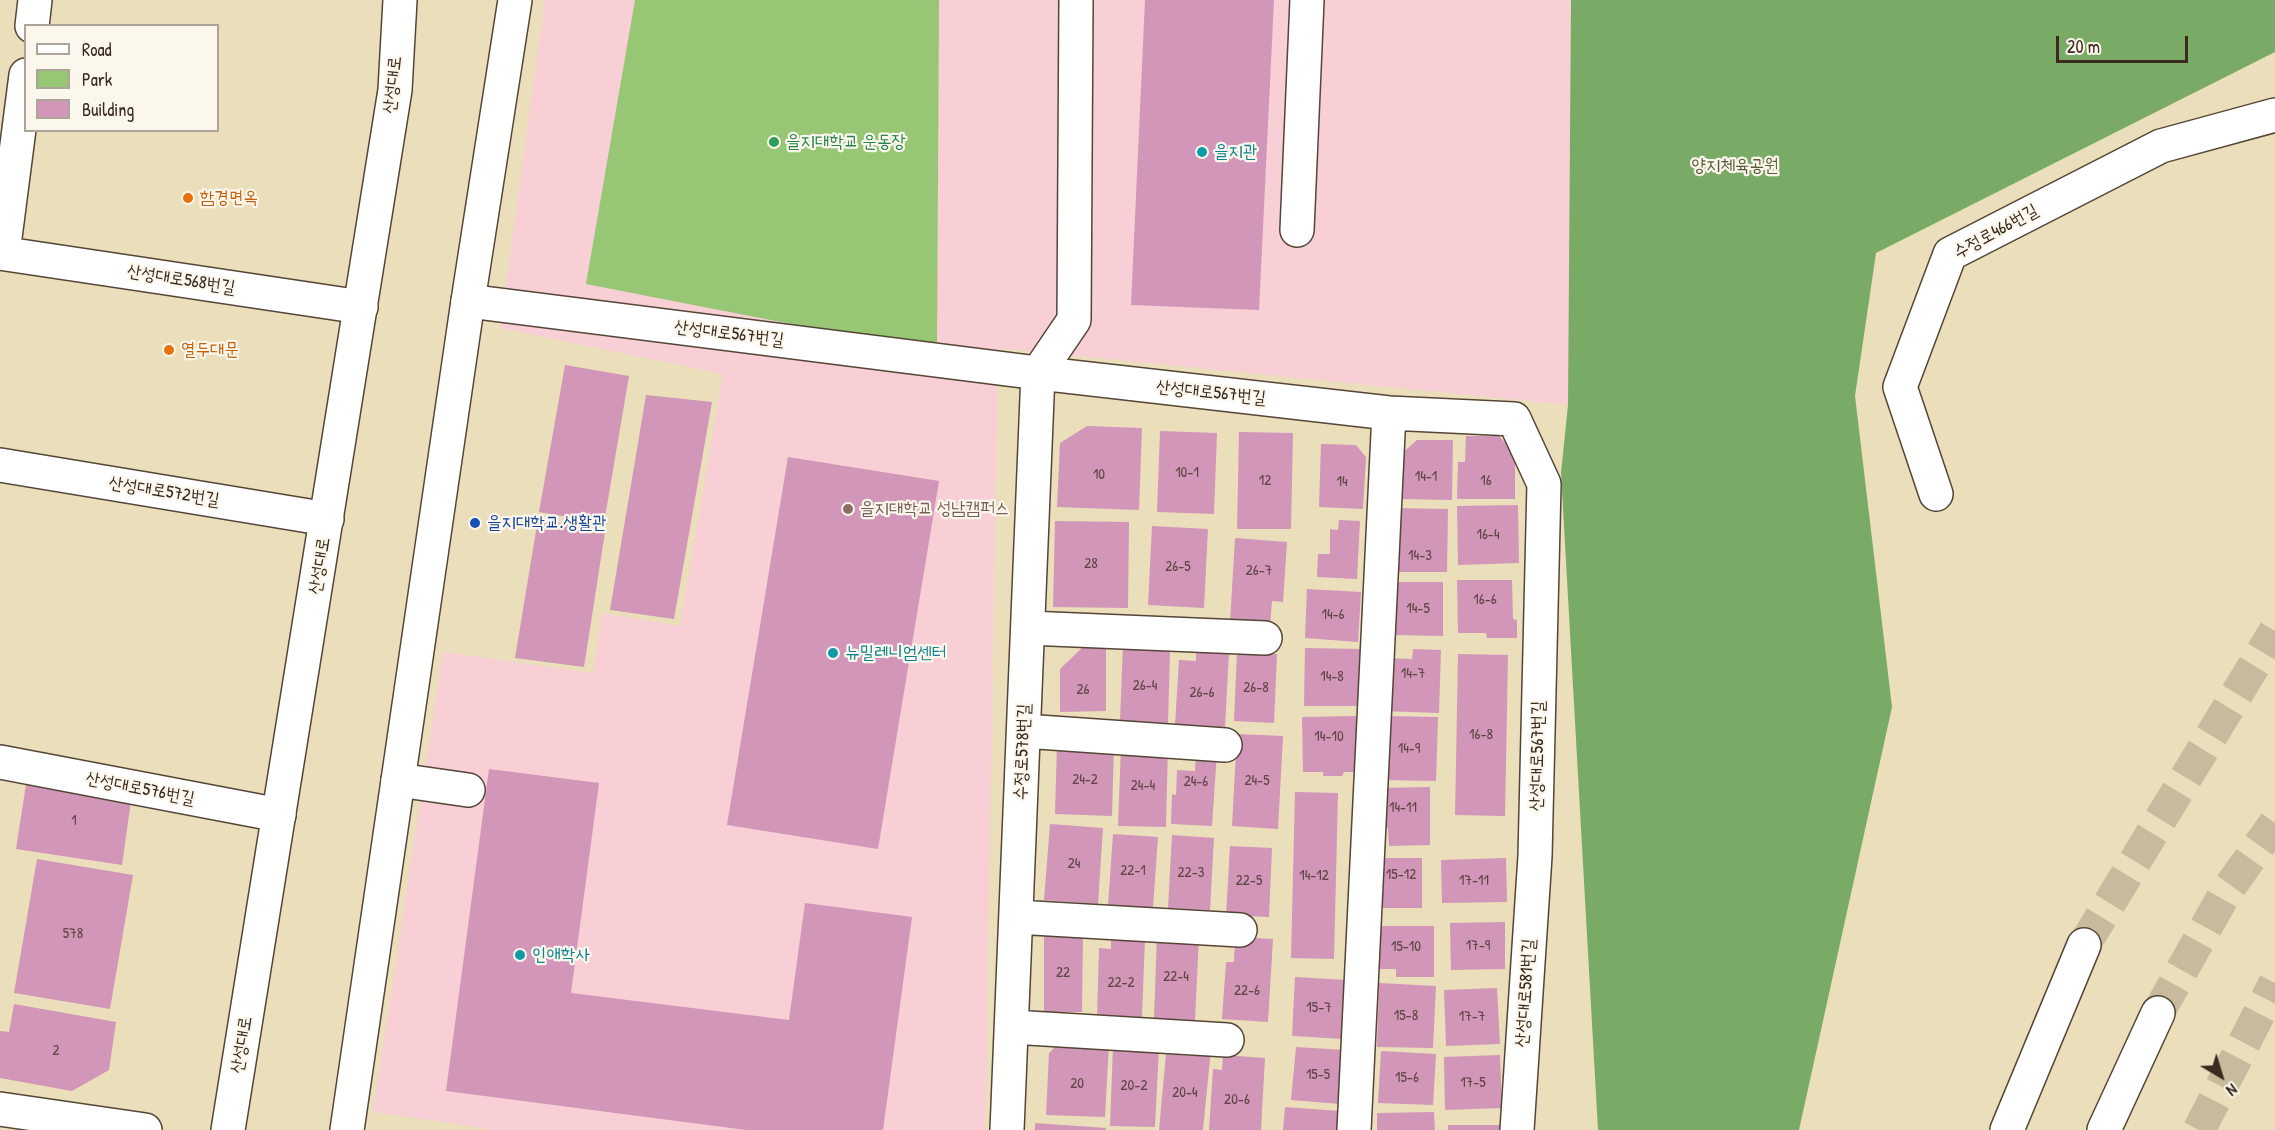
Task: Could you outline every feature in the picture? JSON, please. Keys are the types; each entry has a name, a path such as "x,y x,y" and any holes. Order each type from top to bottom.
{"street":[{"path":"32,24 35,0"},
{"name":"산성대로","path":"228,1130 395,90 399,0"},
{"path":"347,1130 468,301 515,0"},
{"path":"1038,373 1074,320 1076,0"},
{"path":"1297,230 1306,0"},
{"path":"2,253 24,90"},
{"name":"수정로466번길","path":"1936,494 1900,387 1950,254 2161,146 2275,115"},
{"name":"산성대로568번길","path":"2,253 361,307"},
{"name":"산성대로567번길","path":"468,301 1038,373 1389,412 1514,419 1545,484 1535,856"},
{"name":"수정로578번길","path":"1007,1130 1038,373"},
{"path":"1354,1130 1389,412"},
{"name":"산성대로572번길","path":"0,465 327,519"},
{"path":"1028,628 1265,638"},
{"path":"1024,731 1225,745"},
{"name":"산성대로576번길","path":"0,762 279,815"},
{"path":"398,780 468,790"},
{"name":"산성대로581번길","path":"1517,1130 1535,856"},
{"path":"1016,917 1240,930"},
{"path":"2007,1130 2084,945"},
{"path":"2104,1130 2158,1013"},
{"path":"1012,1027 1227,1040"},
{"path":"0,1109 145,1130"}],"shaded area":[{"name":"을지대학교 성남캠퍼스","path":"545,0 1571,0 1568,405 998,348 985,1130 496,1130 373,1112 443,652 593,673 602,613 680,626 723,374 500,328"}],"green space":[{"name":"을지대학교 운동장","path":"635,0 939,0 937,350 873,340 586,284"},
{"name":"양지체육공원","path":"1571,0 2275,0 2275,52 1876,253 1855,396 1892,707 1799,1130 1598,1130 1561,473 1568,405"}],"building":[{"name":"을지관","path":"1145,0 1274,0 1259,310 1131,305"},
{"path":"565,365 629,376 604,523 539,512"},
{"path":"646,395 712,402 674,619 610,610"},
{"path":"1087,426 1142,428 1139,510 1057,507 1060,443"},
{"path":"1160,431 1217,433 1214,514 1157,512"},
{"path":"1239,432 1293,433 1291,529 1237,529"},
{"path":"1466,436 1499,436 1515,453 1515,499 1457,499 1458,462 1465,462"},
{"path":"1417,440 1453,440 1452,500 1399,499 1400,455"},
{"path":"1321,444 1356,445 1366,457 1363,509 1319,507"},
{"name":"뉴밀레니엄센터","path":"788,457 939,481 878,849 727,825"},
{"path":"1518,505 1519,563 1458,565 1457,506"},
{"path":"1391,508 1448,509 1447,572 1392,572 1393,538 1400,539 1400,523 1391,523"},
{"path":"538,519 605,532 584,667 515,658"},
{"path":"1339,520 1360,521 1357,579 1317,577 1318,554 1330,554 1330,529 1338,530"},
{"path":"1055,521 1129,522 1128,608 1053,607"},
{"path":"1152,526 1208,529 1204,608 1148,605"},
{"path":"1235,538 1287,542 1283,602 1272,601 1270,626 1230,623"},
{"path":"1457,580 1512,580 1513,619 1517,620 1517,638 1487,638 1486,633 1458,633"},
{"path":"1393,582 1443,582 1443,636 1392,635"},
{"path":"1307,589 1361,592 1358,642 1305,638"},
{"path":"1123,644 1140,645 1140,650 1170,651 1168,723 1120,721"},
{"path":"1084,646 1106,646 1106,711 1060,712 1060,669"},
{"path":"1305,648 1360,649 1359,706 1304,706"},
{"path":"1413,649 1441,650 1439,713 1381,711 1387,658 1412,659"},
{"path":"1196,651 1229,652 1225,728 1175,725 1179,660 1196,661"},
{"path":"1237,652 1277,654 1274,723 1234,721"},
{"path":"1458,654 1508,655 1505,816 1455,815"},
{"path":"1357,716 1357,757 1354,757 1354,772 1344,772 1342,776 1323,776 1323,772 1303,772 1302,717"},
{"path":"1382,716 1438,717 1436,781 1381,780"},
{"path":"1237,734 1283,736 1278,829 1232,826"},
{"path":"1168,743 1166,827 1118,826 1121,747"},
{"path":"1057,744 1114,745 1112,816 1055,814"},
{"path":"1196,751 1217,752 1212,826 1171,824 1172,794 1176,795 1177,770 1195,771"},
{"name":"인애학사","path":"489,769 599,783 571,993 789,1020 805,903 912,917 883,1130 746,1130 446,1091"},
{"path":"27,778 132,794 122,865 16,849"},
{"path":"1430,787 1430,845 1389,846 1388,828 1377,828 1377,788"},
{"path":"1295,792 1338,793 1334,959 1291,958"},
{"path":"1050,824 1103,828 1098,904 1044,900"},
{"path":"1113,834 1158,837 1153,908 1108,905"},
{"path":"1172,835 1214,838 1210,910 1168,908"},
{"path":"1230,846 1272,848 1269,917 1226,915"},
{"path":"1380,858 1422,858 1422,908 1376,908"},
{"path":"1506,858 1507,902 1442,903 1441,860"},
{"path":"37,859 133,875 110,1009 14,993"},
{"path":"1505,922 1505,969 1451,970 1450,923"},
{"path":"1379,926 1434,926 1434,977 1396,977 1396,969 1379,969"},
{"path":"1044,934 1083,935 1082,1012 1044,1012"},
{"path":"1157,934 1199,936 1195,1020 1154,1019"},
{"path":"1111,937 1145,938 1142,1018 1097,1017 1099,948 1111,949"},
{"path":"1235,937 1273,939 1268,1022 1222,1019 1226,962 1234,962"},
{"path":"1295,977 1347,980 1344,1039 1292,1036"},
{"path":"1379,983 1436,986 1433,1048 1377,1047"},
{"path":"1497,988 1500,1044 1446,1046 1444,990"},
{"path":"14,1004 116,1022 109,1070 72,1091 0,1078 0,1031 9,1032"},
{"path":"1061,1041 1109,1043 1105,1117 1046,1115 1049,1053"},
{"path":"1113,1046 1159,1047 1155,1127 1110,1126"},
{"path":"1296,1047 1345,1050 1340,1104 1291,1100"},
{"path":"1192,1048 1211,1049 1203,1130 1159,1130 1166,1054 1191,1056"},
{"path":"1381,1051 1436,1054 1433,1105 1378,1103"},
{"path":"1223,1055 1265,1058 1261,1130 1209,1130 1213,1069 1222,1070"},
{"path":"1500,1055 1502,1108 1445,1110 1444,1057"},
{"path":"1285,1107 1340,1111 1339,1130 1283,1130"},
{"path":"1434,1112 1435,1130 1377,1130 1377,1113"},
{"path":"1035,1123 1106,1128 1106,1130 1035,1130"},
{"path":"1448,1125 1501,1125 1501,1130 1448,1130"}],"tunnel":[{"path":"2084,945 2275,631"},
{"path":"2158,1013 2224,895 2275,823"},
{"path":"2199,1130 2275,983"}],"place":[{"name":"을지대학교 운동장","path":"774,142"},
{"name":"을지관","path":"1202,152"},
{"name":"함경면옥","path":"188,198"},
{"name":"열두대문","path":"169,350"},
{"name":"을지대학교 성남캠퍼스","path":"848,509"},
{"name":"을지대학교.생활관","path":"475,523"},
{"name":"뉴밀레니엄센터","path":"833,653"},
{"name":"인애학사","path":"520,955"}]}
